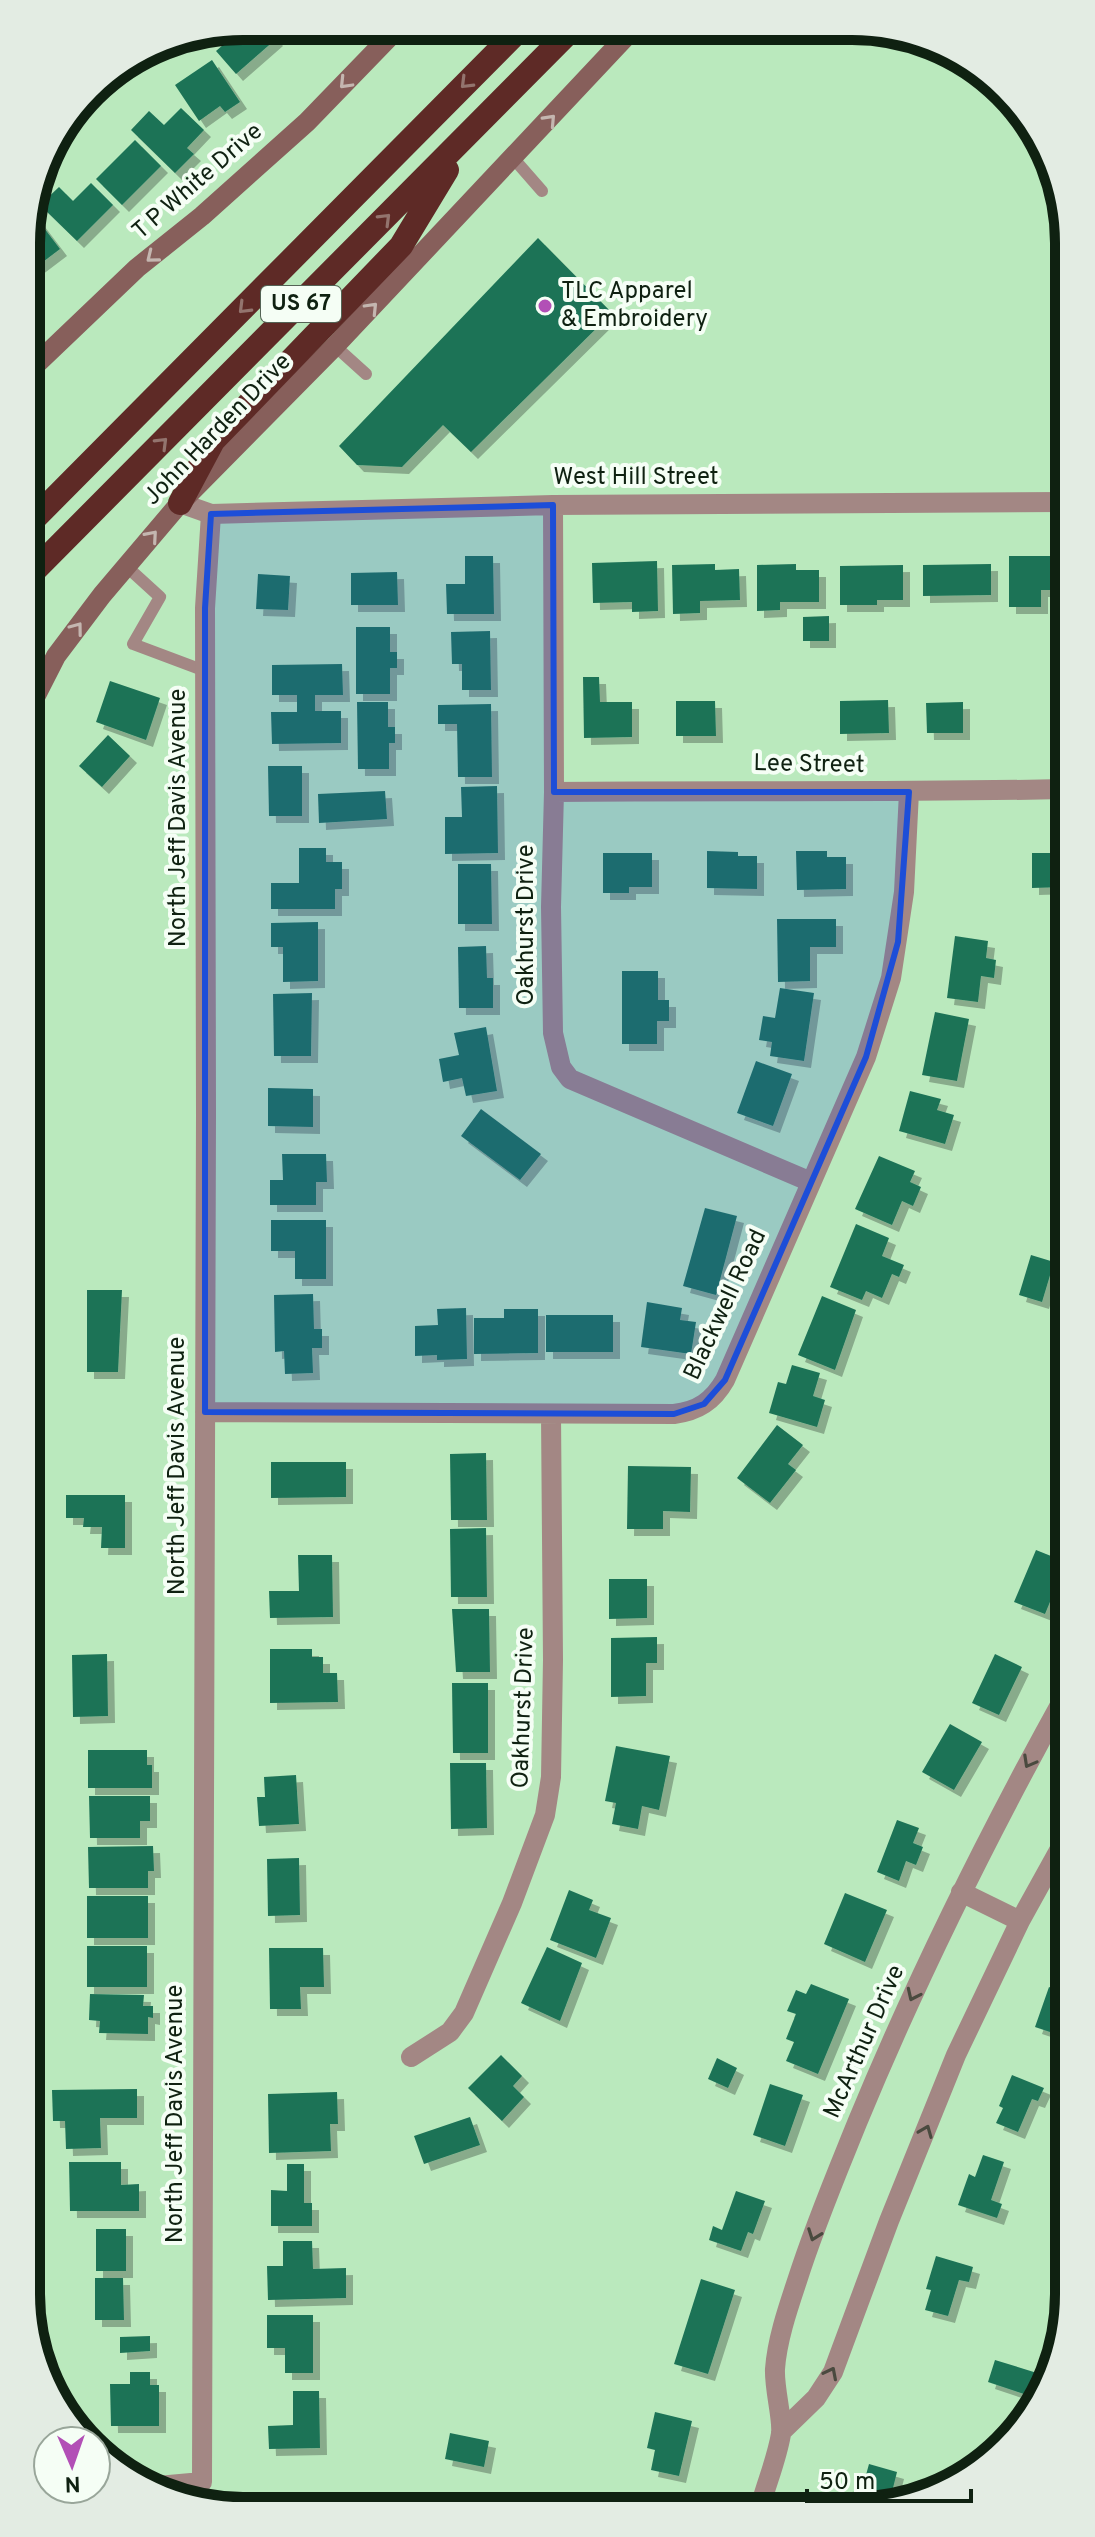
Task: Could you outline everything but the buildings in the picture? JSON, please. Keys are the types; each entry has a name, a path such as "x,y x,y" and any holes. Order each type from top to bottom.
{"highway":[{"name":"US 67","path":"40,513 509,40"},
{"name":"US 67","path":"40,565 561,40"},
{"path":"180,503 213,441 401,246 441,178 489,113"}],"main road":[{"name":"T P White Drive","path":"40,361 137,268 202,216 307,122 386,40"},
{"name":"John Harden Drive","path":"40,687 56,656 180,503 514,159 623,40"}],"street":[{"name":"West Hill Street","path":"211,514 553,505 1055,502"},
{"path":"180,503 211,514"},
{"name":"Oakhurst Drive","path":"553,505 554,792 551,907 553,1033 561,1067 570,1079 811,1182"},
{"name":"North Jeff Davis Avenue","path":"174,2485 202,2482 205,608 211,514"},
{"name":"Lee Street","path":"554,792 1055,789"},
{"name":"Blackwell Road","path":"205,1412 674,1414 689,1412 716,1396 866,1057 891,978 904,892 909,792"},
{"name":"Oakhurst Drive","path":"411,2057 450,2032 464,2013 512,1903 545,1815 551,1777 553,1660 551,1415"},
{"name":"McArthur Drive","path":"763,2497 781,2432 775,2367 797,2281 831,2187 884,2058 961,1892 1055,1714"},
{"path":"781,2432 816,2398 833,2372 889,2221 956,2055 1020,1921 1055,1858"},
{"path":"961,1892 1020,1921"}],"lane":[{"path":"514,159 542,191"},
{"path":"335,346 366,374"},
{"path":"126,566 160,597 133,644 205,671"}],"highlighted area":[{"path":"553,505 554,792 909,792 898,942 866,1057 725,1380 704,1404 674,1414 205,1412 205,608 211,514"}],"place":[{"name":"TLC Apparel & Embroidery","path":"545,306"}]}
